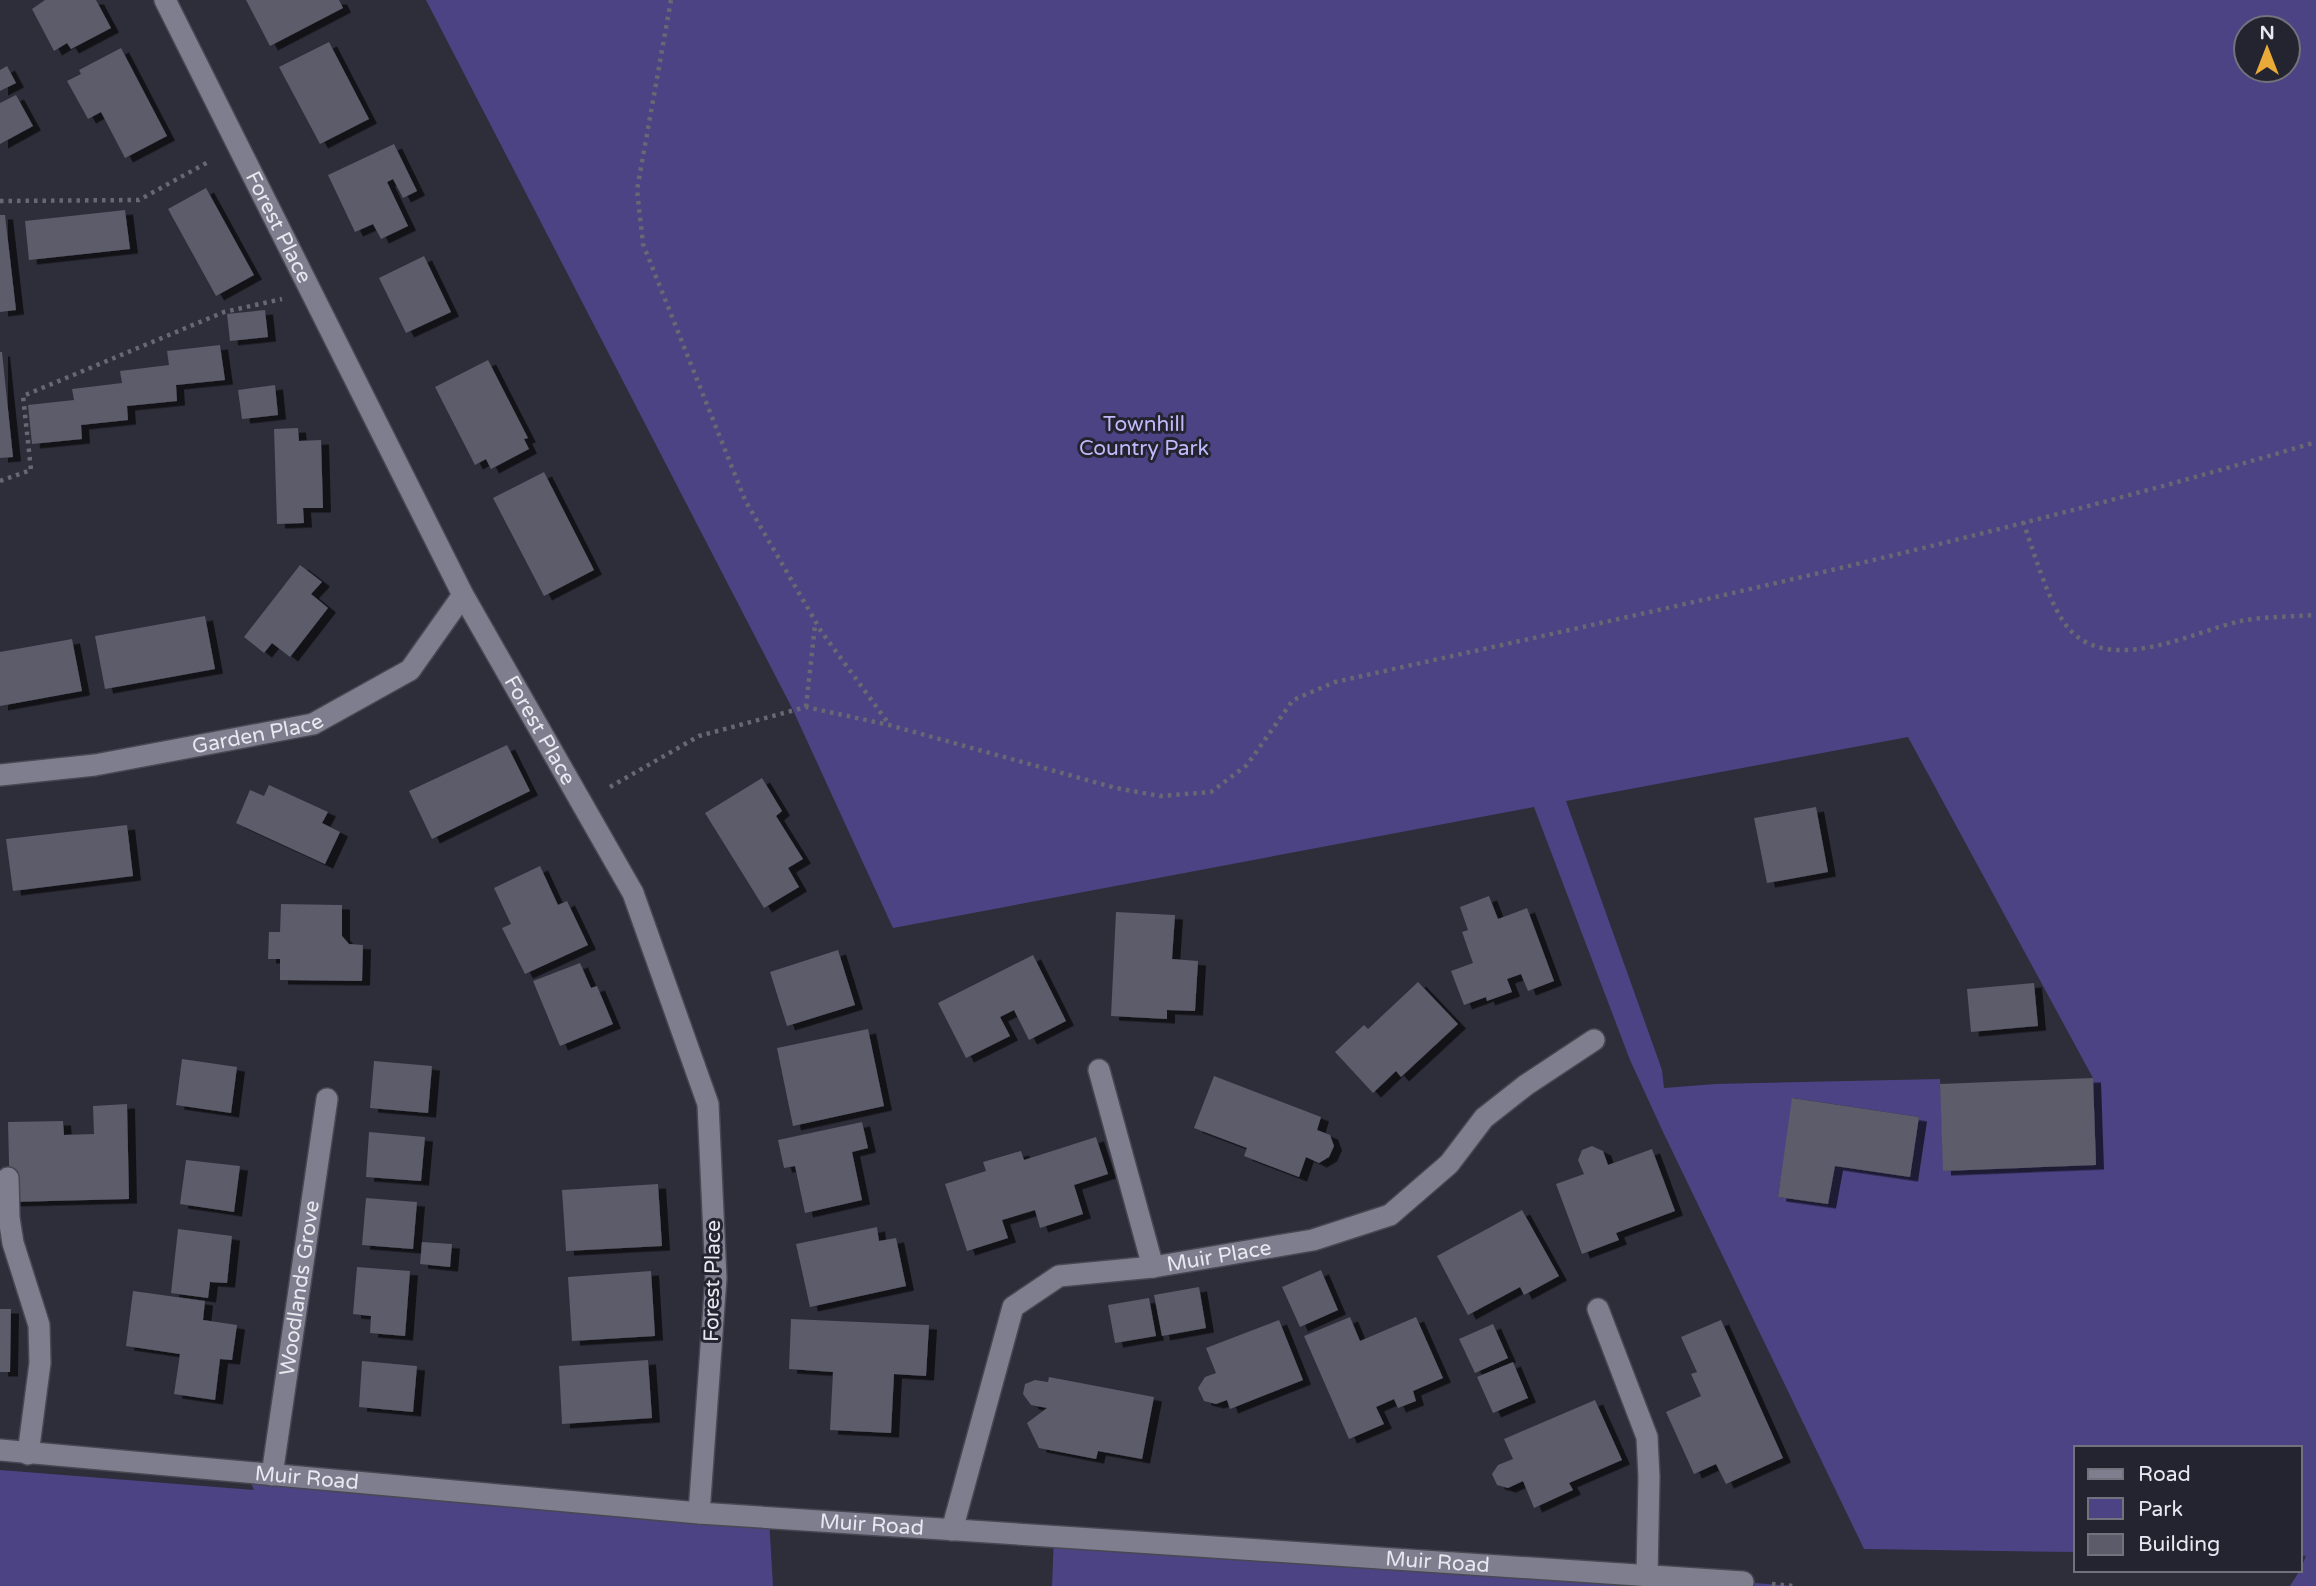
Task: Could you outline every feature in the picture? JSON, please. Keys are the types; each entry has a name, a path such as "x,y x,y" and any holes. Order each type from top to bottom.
{"street":[{"name":"Forest Place","path":"165,0 463,595 633,893 708,1104 716,1278 699,1513"},
{"name":"Garden Place","path":"0,775 95,765 313,724 410,670 463,595"},
{"name":"Muir Place","path":"952,1530 1013,1307 1059,1276 1153,1267 1312,1240 1390,1215 1449,1164 1484,1118 1526,1085 1594,1040"},
{"path":"1100,1070 1153,1267"},
{"name":"Woodlands Grove","path":"272,1475 327,1100"},
{"path":"8,1178 13,1243 39,1325 40,1363 28,1454"},
{"path":"1598,1309 1647,1437 1647,1576"},
{"name":"Muir Road","path":"0,1450 699,1513 1743,1582"}],"path":[{"path":"671,0 637,190 643,244 745,500 816,622 889,725"},
{"path":"0,201 139,200 238,145"},
{"path":"0,481 31,470 23,397 224,312 312,293"},
{"path":"582,803 699,736 806,707 889,725 1116,788 1160,796 1211,792 1247,765 1293,700 1335,682 1831,571 2214,472 2316,442"},
{"path":"2023,522 2051,597 2068,628 2090,646 2116,651 2182,640 2242,621 2316,615"},
{"path":"806,707 816,622"}],"green space":[{"name":"Townhill Country Park","path":"426,0 2316,0 2316,1586 2290,1586 2299,1572 2302,1572 2306,1556 2302,1555 2302,1446 2074,1446 2074,1552 1864,1549 1630,1060 1534,807 893,928 792,708","holes":["1908,737 2093,1078 2095,1165 1944,1171 1940,1079 1716,1084 1664,1088 1662,1070 1566,801","1793,1098 1919,1117 1910,1177 1835,1166 1828,1204 1778,1197"]},
{"path":"0,1470 254,1490 247,1473 769,1518 773,1586 0,1586"},
{"path":"1054,1537 1743,1582 1793,1586 1052,1586"}],"building":[{"path":"45,0 96,0 111,28 71,49 67,43 54,51 32,9"},
{"path":"246,0 339,0 343,8 270,46"},
{"path":"329,42 369,119 320,144 279,67"},
{"path":"121,48 167,136 125,158 101,112 88,119 67,81 81,74 79,70"},
{"path":"7,66 16,83 0,91 0,70"},
{"path":"16,95 33,126 0,144 0,103"},
{"path":"394,144 417,191 403,198 393,179 387,182 408,226 381,239 373,224 355,232 328,175"},
{"path":"206,188 254,275 216,296 168,209"},
{"path":"125,210 130,249 29,260 25,221"},
{"path":"0,215 5,215 16,310 0,312"},
{"path":"424,256 451,312 406,333 379,278"},
{"path":"265,310 268,337 230,341 227,314"},
{"path":"220,345 225,380 176,385 177,401 127,406 128,420 81,425 82,439 32,444 28,405 74,400 72,389 122,383 120,371 169,365 167,351"},
{"path":"0,352 13,457 0,458"},
{"path":"488,360 528,438 524,439 529,449 491,469 486,459 475,465 435,387"},
{"path":"275,385 278,415 242,419 238,390"},
{"path":"298,428 299,441 321,440 323,508 303,508 304,523 277,524 274,429"},
{"path":"544,472 594,570 544,596 493,498"},
{"path":"300,565 322,582 311,594 328,608 290,657 272,643 264,653 244,637"},
{"path":"205,616 215,669 105,689 95,636"},
{"path":"72,639 82,691 0,706 0,652"},
{"path":"507,745 530,791 432,839 409,791"},
{"path":"762,778 782,811 776,816 803,859 788,868 799,887 764,908 705,813"},
{"path":"269,785 328,812 322,823 340,832 325,864 236,823 250,790 264,796"},
{"path":"1816,807 1828,872 1767,883 1754,818"},
{"path":"127,825 133,876 13,891 6,839"},
{"path":"540,866 558,905 567,901 588,945 525,974 502,928 511,924 494,888"},
{"path":"1489,896 1498,919 1527,908 1554,981 1528,991 1521,974 1507,979 1512,992 1487,1001 1486,997 1464,1005 1451,971 1473,963 1462,932 1468,930 1460,907"},
{"path":"281,904 342,905 342,936 349,944 363,945 362,981 280,980 280,959 268,959 269,932 280,932"},
{"path":"1116,912 1175,915 1172,959 1198,961 1195,1011 1167,1010 1167,1019 1111,1016"},
{"path":"838,950 855,1005 787,1026 770,972"},
{"path":"1033,955 1066,1021 1029,1040 1014,1010 1000,1017 1010,1036 966,1058 938,1003"},
{"path":"580,963 591,988 597,986 613,1024 560,1046 533,981"},
{"path":"1418,982 1458,1024 1401,1077 1396,1071 1373,1093 1335,1052 1364,1025 1368,1029"},
{"path":"2034,983 2038,1026 1971,1032 1967,989"},
{"path":"868,1029 884,1106 793,1126 777,1048"},
{"path":"182,1059 237,1067 231,1113 176,1105"},
{"path":"374,1061 432,1066 428,1113 370,1108"},
{"path":"1214,1076 1321,1117 1317,1130 1330,1135 1334,1146 1329,1157 1319,1163 1306,1157 1299,1177 1244,1156 1247,1148 1194,1128"},
{"path":"2093,1078 2096,1165 1943,1171 1940,1084"},
{"path":"1792,1098 1919,1117 1910,1177 1835,1166 1828,1204 1778,1197"},
{"path":"127,1104 129,1199 10,1202 8,1122 63,1121 64,1135 94,1134 93,1106"},
{"path":"862,1122 868,1148 852,1152 862,1200 805,1213 795,1166 784,1168 778,1140"},
{"path":"369,1132 425,1137 421,1181 366,1177"},
{"path":"1096,1137 1108,1174 1074,1185 1083,1214 1040,1228 1035,1210 1002,1220 1008,1238 967,1251 945,1184 986,1171 983,1162 1021,1151 1024,1160"},
{"path":"1592,1146 1603,1151 1608,1165 1652,1149 1675,1211 1616,1233 1619,1240 1582,1254 1556,1184 1584,1174 1578,1160 1582,1150"},
{"path":"186,1160 240,1166 234,1212 180,1204"},
{"path":"658,1184 662,1246 566,1251 562,1190"},
{"path":"366,1198 417,1202 413,1249 362,1245"},
{"path":"1522,1210 1559,1276 1524,1295 1520,1287 1468,1315 1437,1256"},
{"path":"877,1227 879,1241 896,1238 906,1286 810,1307 796,1244"},
{"path":"178,1229 232,1236 227,1283 210,1282 208,1298 171,1293"},
{"path":"422,1242 452,1244 450,1267 420,1264"},
{"path":"357,1267 410,1271 405,1336 370,1333 371,1316 353,1314"},
{"path":"1321,1270 1338,1310 1300,1327 1282,1287"},
{"path":"651,1271 655,1336 572,1341 568,1277"},
{"path":"1199,1287 1206,1328 1162,1336 1154,1295"},
{"path":"133,1291 205,1301 203,1320 237,1325 232,1360 220,1359 215,1400 174,1394 180,1354 126,1346"},
{"path":"1149,1298 1156,1336 1115,1343 1108,1305"},
{"path":"0,1309 11,1309 10,1372 0,1372"},
{"path":"1350,1317 1360,1341 1416,1317 1443,1378 1413,1391 1416,1401 1398,1408 1394,1399 1376,1407 1384,1424 1349,1439 1304,1336"},
{"path":"791,1319 929,1325 926,1376 894,1374 891,1433 830,1430 833,1372 789,1369"},
{"path":"1279,1320 1303,1380 1230,1409 1227,1400 1216,1404 1204,1401 1198,1388 1205,1377 1216,1373 1206,1348"},
{"path":"1721,1320 1783,1458 1726,1484 1716,1464 1694,1474 1666,1412 1701,1396 1691,1374 1697,1372 1681,1337"},
{"path":"1493,1324 1508,1358 1475,1373 1459,1339"},
{"path":"648,1360 652,1418 562,1424 559,1366"},
{"path":"362,1361 417,1366 413,1412 359,1407"},
{"path":"1513,1362 1528,1398 1493,1413 1477,1377"},
{"path":"1049,1377 1154,1397 1142,1459 1098,1451 1096,1459 1039,1448 1027,1423 1047,1408 1031,1405 1023,1394 1025,1384 1035,1380 1048,1382"},
{"path":"1595,1400 1622,1460 1569,1483 1573,1490 1534,1508 1523,1481 1508,1488 1497,1485 1492,1474 1498,1465 1513,1459 1504,1439"}]}
